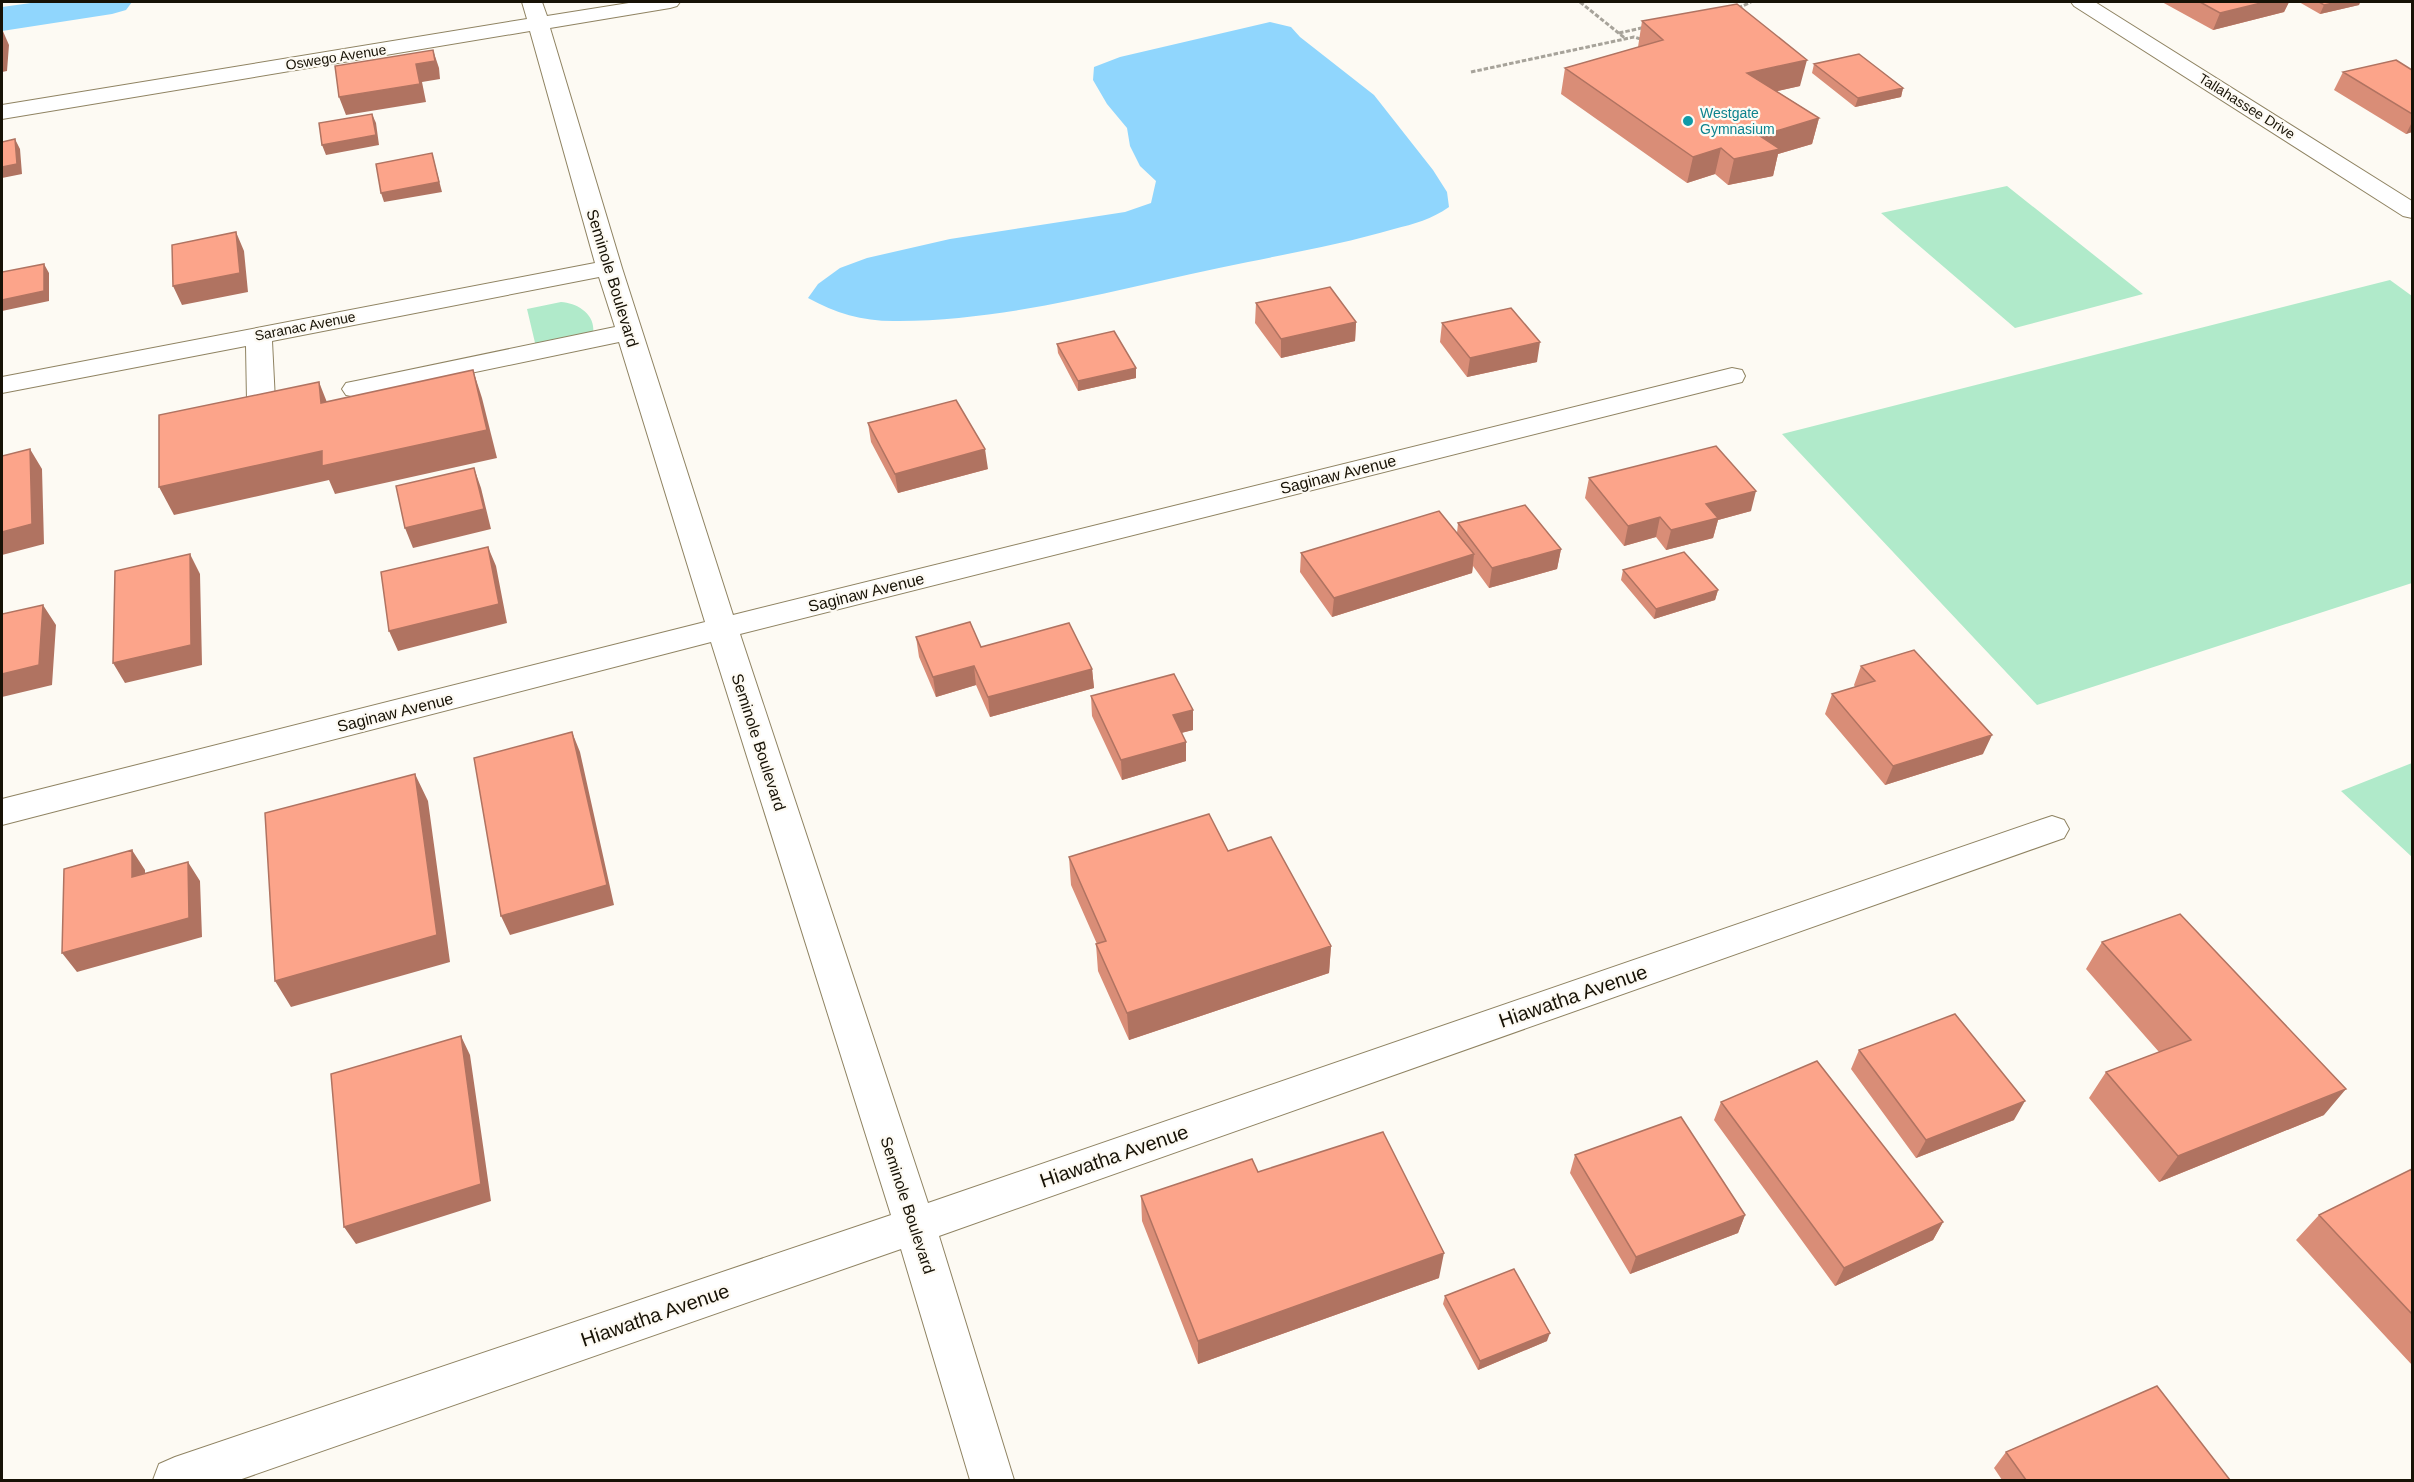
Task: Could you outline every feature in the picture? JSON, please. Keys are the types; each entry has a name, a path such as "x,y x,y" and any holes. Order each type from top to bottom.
{"street":[{"name":"Oswego Avenue","path":"2,112 535,12 670,2"},
{"name":"Tallahassee Drive","path":"2081,2 2408,205"},
{"name":"Seminole Boulevard","path":"535,12 609,268 722,628 915,1226 992,1480"},
{"name":"Saranac Avenue","path":"2,385 609,268"},
{"path":"356,389 629,332"},
{"path":"259,335 261,401"},
{"name":"Saginaw Avenue","path":"2,812 722,628 1732,376"},
{"name":"Hiawatha Avenue","path":"175,1480 915,1226 2052,829"}],"path":[{"path":"1580,2 1626,39"},
{"path":"1736,9 1751,2"},
{"path":"1619,33 1652,26"},
{"path":"1471,72 1634,37 1645,40"}],"green space":[{"path":"2007,186 2143,294 2015,328 1881,213"},
{"path":"2390,280 2412,296 2412,583 2037,705 1782,434"},
{"path":"561,302 579,307 584,311 592,320 593,333 536,347 527,309"},
{"path":"2412,763 2412,857 2341,791"}],"water":[{"path":"1270,22 1291,27 1300,37 1374,95 1433,170 1447,192 1449,207 1416,223 1340,243 1075,300 987,315 899,321 875,320 841,313 808,298 818,284 840,268 867,258 950,239 1125,212 1151,203 1156,181 1140,166 1130,146 1127,128 1107,104 1093,80 1094,67 1120,57"}],"building":[{"path":"2200,2 2265,2 2220,13"},
{"path":"2319,2 2338,2 2324,5"},
{"name":"Westgate Gymnasium","path":"1737,4 1807,60 1747,73 1819,118 1760,136 1780,149 1734,159 1721,148 1693,157 1565,68 1663,40 1642,21"},
{"path":"433,50 435,61 416,64 420,84 339,97 335,66"},
{"path":"1859,54 1903,88 1858,98 1814,64"},
{"path":"2396,60 2412,70 2412,114 2343,72"},
{"path":"372,114 376,135 322,145 319,123"},
{"path":"15,139 17,164 2,167 2,142"},
{"path":"432,153 439,182 381,193 376,164"},
{"path":"236,232 240,273 173,286 172,245"},
{"path":"44,264 44,291 2,300 2,272"},
{"path":"1330,287 1356,322 1281,339 1256,303"},
{"path":"1511,308 1540,342 1470,358 1442,323"},
{"path":"1114,331 1136,368 1078,381 1057,344"},
{"path":"473,370 487,430 322,466 322,451 159,487 159,415 319,382 321,403"},
{"path":"956,400 985,449 895,474 868,423"},
{"path":"1716,446 1756,491 1706,504 1718,518 1671,530 1660,517 1628,526 1589,478"},
{"path":"30,449 32,524 2,532 2,456"},
{"path":"474,468 484,509 405,528 396,486"},
{"path":"1525,505 1561,549 1492,568 1458,523"},
{"path":"1439,511 1474,554 1334,598 1301,553"},
{"path":"488,547 499,604 389,631 381,572"},
{"path":"1684,552 1718,590 1656,609 1623,570"},
{"path":"190,554 191,645 113,663 115,571"},
{"path":"43,605 39,665 2,674 2,614"},
{"path":"970,622 981,647 1069,623 1092,669 988,697 974,666 933,677 916,637"},
{"path":"1914,650 1992,735 1893,766 1832,694 1875,681 1861,666"},
{"path":"1174,674 1193,710 1173,715 1186,742 1121,760 1091,696"},
{"path":"572,732 607,885 501,916 474,758"},
{"path":"415,774 437,935 275,981 265,813"},
{"path":"1209,814 1228,851 1271,837 1331,946 1127,1013 1096,944 1106,941 1069,857"},
{"path":"132,850 132,877 188,862 189,918 62,953 64,869"},
{"path":"2180,914 2346,1089 2178,1156 2106,1072 2191,1040 2102,942"},
{"path":"1955,1014 2025,1101 1926,1140 1859,1050"},
{"path":"461,1036 481,1184 344,1227 331,1074"},
{"path":"1817,1061 1943,1222 1844,1268 1721,1102"},
{"path":"1681,1117 1745,1215 1636,1257 1575,1155"},
{"path":"1383,1132 1444,1253 1198,1341 1141,1196 1252,1159 1258,1172"},
{"path":"2412,1169 2412,1314 2319,1215"},
{"path":"1514,1269 1550,1333 1480,1361 1445,1296"},
{"path":"2157,1386 2230,1480 2026,1480 2006,1452"}],"waterway":[{"path":"2,19 112,2"}],"place":[{"name":"Westgate Gymnasium","path":"1688,121"}]}
